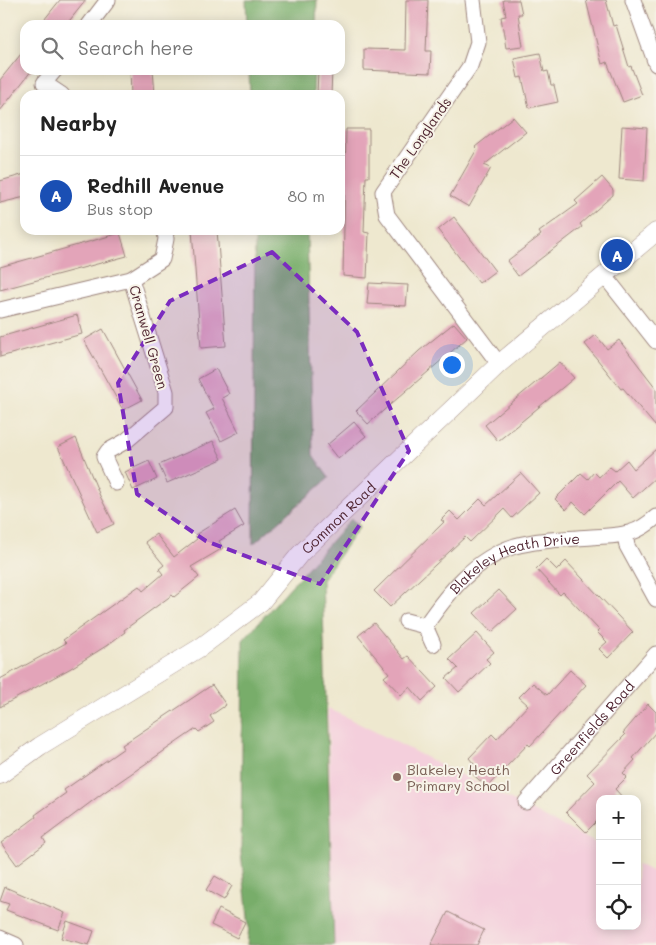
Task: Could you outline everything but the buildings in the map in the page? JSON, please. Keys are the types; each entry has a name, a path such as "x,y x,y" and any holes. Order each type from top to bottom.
{"street":[{"path":"93,20 108,0"},
{"name":"The Longlands","path":"473,0 478,42 470,66 383,192 387,215 499,364"},
{"path":"633,0 656,64"},
{"path":"51,75 44,84 54,90"},
{"name":"Common Road","path":"0,775 40,746 201,647 261,602 300,554 499,364 656,232"},
{"path":"0,310 131,279 162,260 166,235"},
{"path":"604,275 656,341"},
{"name":"Cranwell Green","path":"116,482 104,457 108,451 126,441 166,407 166,392 131,279"},
{"name":"Blakeley Heath Drive","path":"425,626 446,595 465,575 514,547 534,542 636,532 656,517"},
{"path":"625,534 626,546 656,599"},
{"path":"406,622 425,626 432,644"},
{"name":"Greenfields Road","path":"526,802 656,654"},
{"path":"0,938 16,945"}],"highlighted area":[{"path":"272,252 357,332 409,451 320,584 206,541 137,494 118,383 170,301"}],"shaded area":[{"name":"Blakeley Heath Primary School","path":"328,708 596,843 596,930 641,930 641,866 656,873 656,945 334,945"}],"green space":[{"path":"246,0 317,0 316,20 247,20"},
{"path":"249,75 314,75 313,90 250,90"},
{"path":"255,235 307,235 313,455 329,478 253,544"},
{"path":"351,519 360,526 322,580 334,945 247,945 249,927 241,853 243,640"}],"place":[{"name":"Redhill Avenue","path":"617,255"},
{"name":"Blakeley Heath Primary School","path":"397,777"}]}
